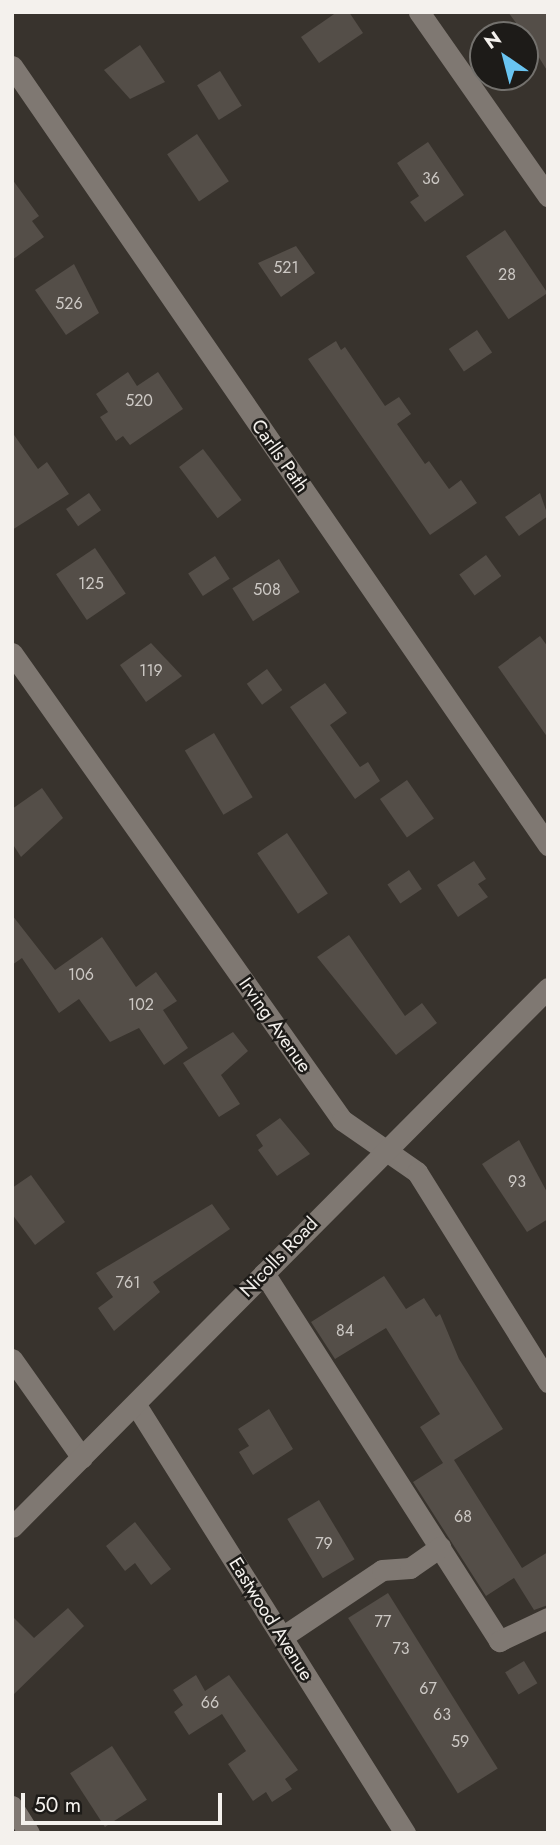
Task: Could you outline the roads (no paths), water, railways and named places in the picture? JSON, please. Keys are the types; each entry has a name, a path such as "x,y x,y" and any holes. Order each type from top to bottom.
{"street":[{"path":"419,12 548,196"},
{"name":"Carlls Path","path":"12,66 548,845"},
{"name":"Irving Avenue","path":"12,653 342,1120 417,1172 548,1382"},
{"name":"Nicolls Road","path":"12,1527 136,1405 383,1149 548,988"},
{"path":"264,1273 499,1641 548,1618"},
{"path":"12,1359 82,1458"},
{"name":"Eastwood Avenue","path":"136,1405 405,1833"},
{"path":"282,1637 382,1570 410,1568 440,1547"},
{"path":"12,1806 29,1833"}]}
